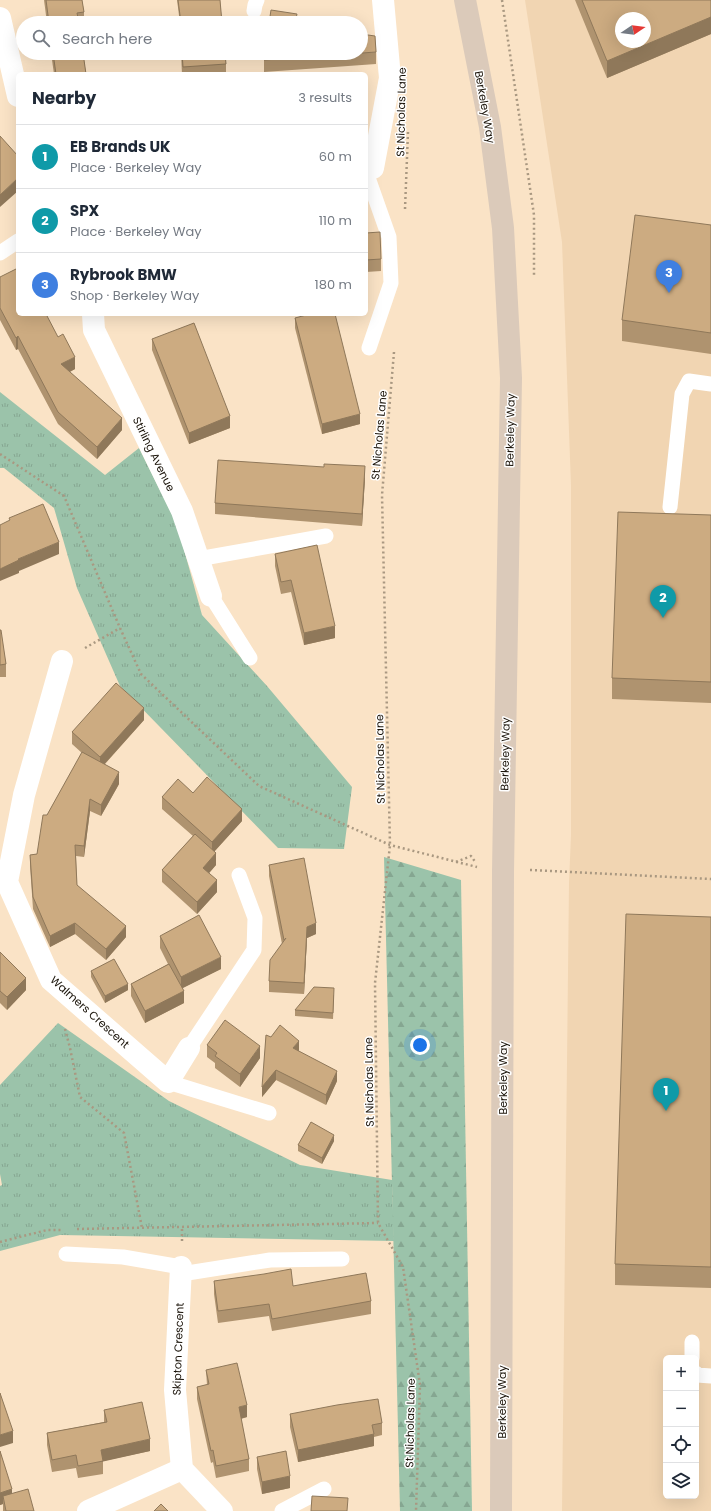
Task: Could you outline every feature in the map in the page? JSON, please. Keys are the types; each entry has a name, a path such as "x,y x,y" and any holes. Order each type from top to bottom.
{"main road":[{"name":"Berkeley Way","path":"465,0 490,127 503,228 511,378 503,880 503,1270 501,1511"}],"street":[{"path":"368,170 373,168 390,78 383,0"},
{"path":"0,18 16,87"},
{"name":"Stirling Avenue","path":"93,316 94,330 182,511 211,596"},
{"name":"Walmers Crescent","path":"62,661 24,795 3,882 50,980 168,1082"},
{"path":"168,1082 189,1048"},
{"name":"Skipton Crescent","path":"181,1271 175,1390 182,1469"},
{"path":"88,1511 182,1469 222,1511"}],"lane":[{"path":"368,177 389,237 392,283 369,348"},
{"path":"0,252 16,242"},
{"path":"670,507 682,394 689,381 711,384"},
{"path":"198,559 326,536"},
{"path":"211,596 250,658"},
{"path":"189,1048 254,950 255,918 239,875"},
{"path":"168,1082 269,1113"},
{"path":"66,1254 123,1257 181,1271 270,1260 342,1259"},
{"path":"692,1342 692,1355"},
{"path":"699,1375 711,1376"},
{"path":"282,1511 324,1489"}],"path":[{"name":"St Nicholas Lane","path":"405,215 408,130"},
{"name":"St Nicholas Lane","path":"394,347 382,495 390,845 375,983 378,1223 403,1267 420,1385 416,1511"},
{"path":"0,454 64,496 141,674 259,786 390,845 470,866"},
{"path":"62,661 120,628"},
{"path":"455,862 471,856 479,867"},
{"path":"528,870 711,879"},
{"path":"64,1025 80,1097 124,1132 142,1228"},
{"path":"71,1230 378,1223"},
{"path":"0,1242 47,1230 63,1230"}],"shaded area":[{"path":"525,0 711,0 711,1511 562,1511 569,883 571,835 571,485 562,242"}],"green space":[{"path":"0,392 105,475 139,448 177,524 202,615 267,686 352,787 344,849 278,848 120,686 77,588 54,508 4,468 0,468"},
{"path":"384,857 461,880 472,1511 400,1511"},
{"path":"58,1023 169,1101 300,1165 392,1180 394,1241 60,1235 0,1251 0,1186 2,1185 0,1174 0,1085"}],"building":[{"path":"46,0 82,0 84,12 77,13 78,16 48,16"},
{"path":"178,0 220,0 221,16 180,16"},
{"path":"582,0 711,0 711,17 651,42 651,12 615,12 615,48 638,48 607,61"},
{"path":"271,10 297,14 297,16 270,16"},
{"path":"368,35 375,36 376,52 368,53"},
{"path":"54,60 84,60 86,72 56,72"},
{"path":"182,60 226,60 226,64 183,67"},
{"path":"0,136 16,154 16,180 0,195"},
{"path":"635,215 711,225 711,333 622,320"},
{"path":"380,232 381,259 368,260 368,233"},
{"path":"16,269 16,316 47,316 58,337 63,334 75,357 61,364 122,418 97,447 58,412 18,336 16,338 0,308 0,277"},
{"path":"302,316 336,316 360,414 322,424 295,318"},
{"path":"194,323 230,416 189,433 152,339"},
{"path":"218,460 324,467 324,464 365,466 362,514 215,503"},
{"path":"43,504 59,542 18,559 19,560 0,569 0,525 10,520 9,518"},
{"path":"618,512 711,515 711,682 612,678"},
{"path":"317,545 335,626 304,633 291,580 281,582 275,554"},
{"path":"0,630 6,664 0,665"},
{"path":"116,683 144,708 100,757 72,732"},
{"path":"82,752 119,772 101,805 90,799 84,846 75,845 77,885 126,926 106,949 75,923 50,936 33,897 30,855 37,854 43,815 47,815"},
{"path":"207,777 242,809 212,842 162,797 178,779 193,793"},
{"path":"195,834 216,853 203,868 217,880 197,902 162,870"},
{"path":"304,858 316,923 307,927 304,983 269,981 270,960 286,938 284,940 269,865"},
{"path":"626,914 711,917 711,1267 615,1264"},
{"path":"199,915 221,957 181,977 160,936"},
{"path":"0,952 26,978 7,997 0,991"},
{"path":"114,959 128,984 105,996 91,971"},
{"path":"169,964 184,991 145,1011 131,984"},
{"path":"314,987 334,988 333,1013 295,1010"},
{"path":"225,1020 260,1046 240,1074 215,1056 217,1053 207,1045"},
{"path":"280,1025 299,1041 293,1048 337,1071 326,1095 276,1070 262,1087 266,1035 271,1037"},
{"path":"311,1122 334,1135 322,1158 298,1145"},
{"path":"291,1269 293,1286 366,1273 371,1301 272,1319 269,1304 218,1311 214,1281"},
{"path":"237,1363 247,1405 239,1407 249,1459 216,1466 213,1450 211,1451 197,1387 209,1384 206,1370"},
{"path":"0,1393 13,1431 0,1435"},
{"path":"378,1399 382,1423 372,1425 374,1434 298,1450 290,1414"},
{"path":"142,1402 150,1439 101,1450 103,1461 78,1466 76,1455 52,1460 47,1433 107,1422 104,1410"},
{"path":"0,1451 12,1489 0,1493"},
{"path":"286,1451 290,1476 262,1482 257,1457"},
{"path":"28,1489 34,1511 6,1511 3,1496"},
{"path":"312,1496 348,1498 347,1511 311,1511"},
{"path":"161,1504 168,1511 154,1511"}],"place":[{"name":"Rybrook BMW","path":"669,293"},
{"name":"SPX","path":"663,618"},
{"name":"EB Brands UK","path":"666,1111"}]}
